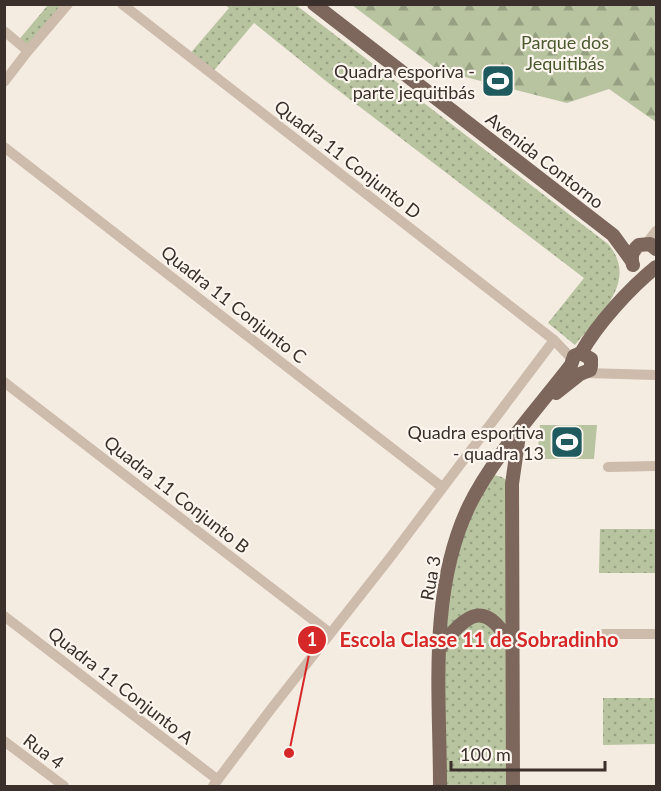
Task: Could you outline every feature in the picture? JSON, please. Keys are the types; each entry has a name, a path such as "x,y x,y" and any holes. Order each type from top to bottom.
{"main road":[{"name":"Avenida Contorno","path":"314,4 613,235 633,263"},
{"name":"Avenida Contorno","path":"613,235 649,245"},
{"path":"629,292 632,256 636,248 649,245"},
{"path":"633,263 641,271 654,269"},
{"path":"582,364 613,312 629,292 654,269"},
{"name":"Rua 3","path":"440,786 440,649 443,604 448,566 457,534 470,505 520,430 538,408 582,364"},
{"path":"513,786 512,484 520,430"},
{"path":"487,477 498,475 512,484"},
{"path":"440,649 460,624 470,617 479,615 490,618 498,625 513,649"}],"street":[{"path":"4,82 68,4"},
{"name":"Quadra 11 Conjunto D","path":"122,4 582,364"},
{"path":"4,32 28,51"},
{"name":"Quadra 11 Conjunto C","path":"4,147 442,487"},
{"path":"649,245 657,231"},
{"path":"216,783 554,340"},
{"path":"582,364 628,375 657,375"},
{"name":"Quadra 11 Conjunto B","path":"4,382 330,633"},
{"path":"609,466 657,466"},
{"name":"Quadra 11 Conjunto A","path":"4,616 216,783"},
{"path":"601,633 657,634"},
{"name":"Rua 4","path":"4,741 64,786"}],"green space":[{"path":"48,5 68,5 28,51 17,42"},
{"path":"225,5 296,5 608,244 617,258 620,271 618,285 604,310 575,345 548,323 584,278 326,81 254,23 211,74 188,56 229,8"},
{"name":"Parque dos Jequitibás","path":"352,5 656,5 656,122 609,89 567,103 438,70"},
{"name":"Quadra esporiva - parte jequitibás","path":"494,64 514,78 502,97 481,83"},
{"name":"Quadra esportiva - quadra 13","path":"540,425 597,425 594,459 537,459"},
{"path":"494,475 512,484 512,786 440,786 443,604 457,534"},
{"path":"600,529 656,529 656,573 599,573"},
{"path":"603,698 656,698 656,744 603,745"}],"place":[{"name":"Quadra esporiva - parte jequitibás","path":"498,81"},
{"name":"Quadra esportiva - quadra 13","path":"567,442"},
{"name":"Escola Classe 11 de Sobradinho","path":"289,753"}]}
